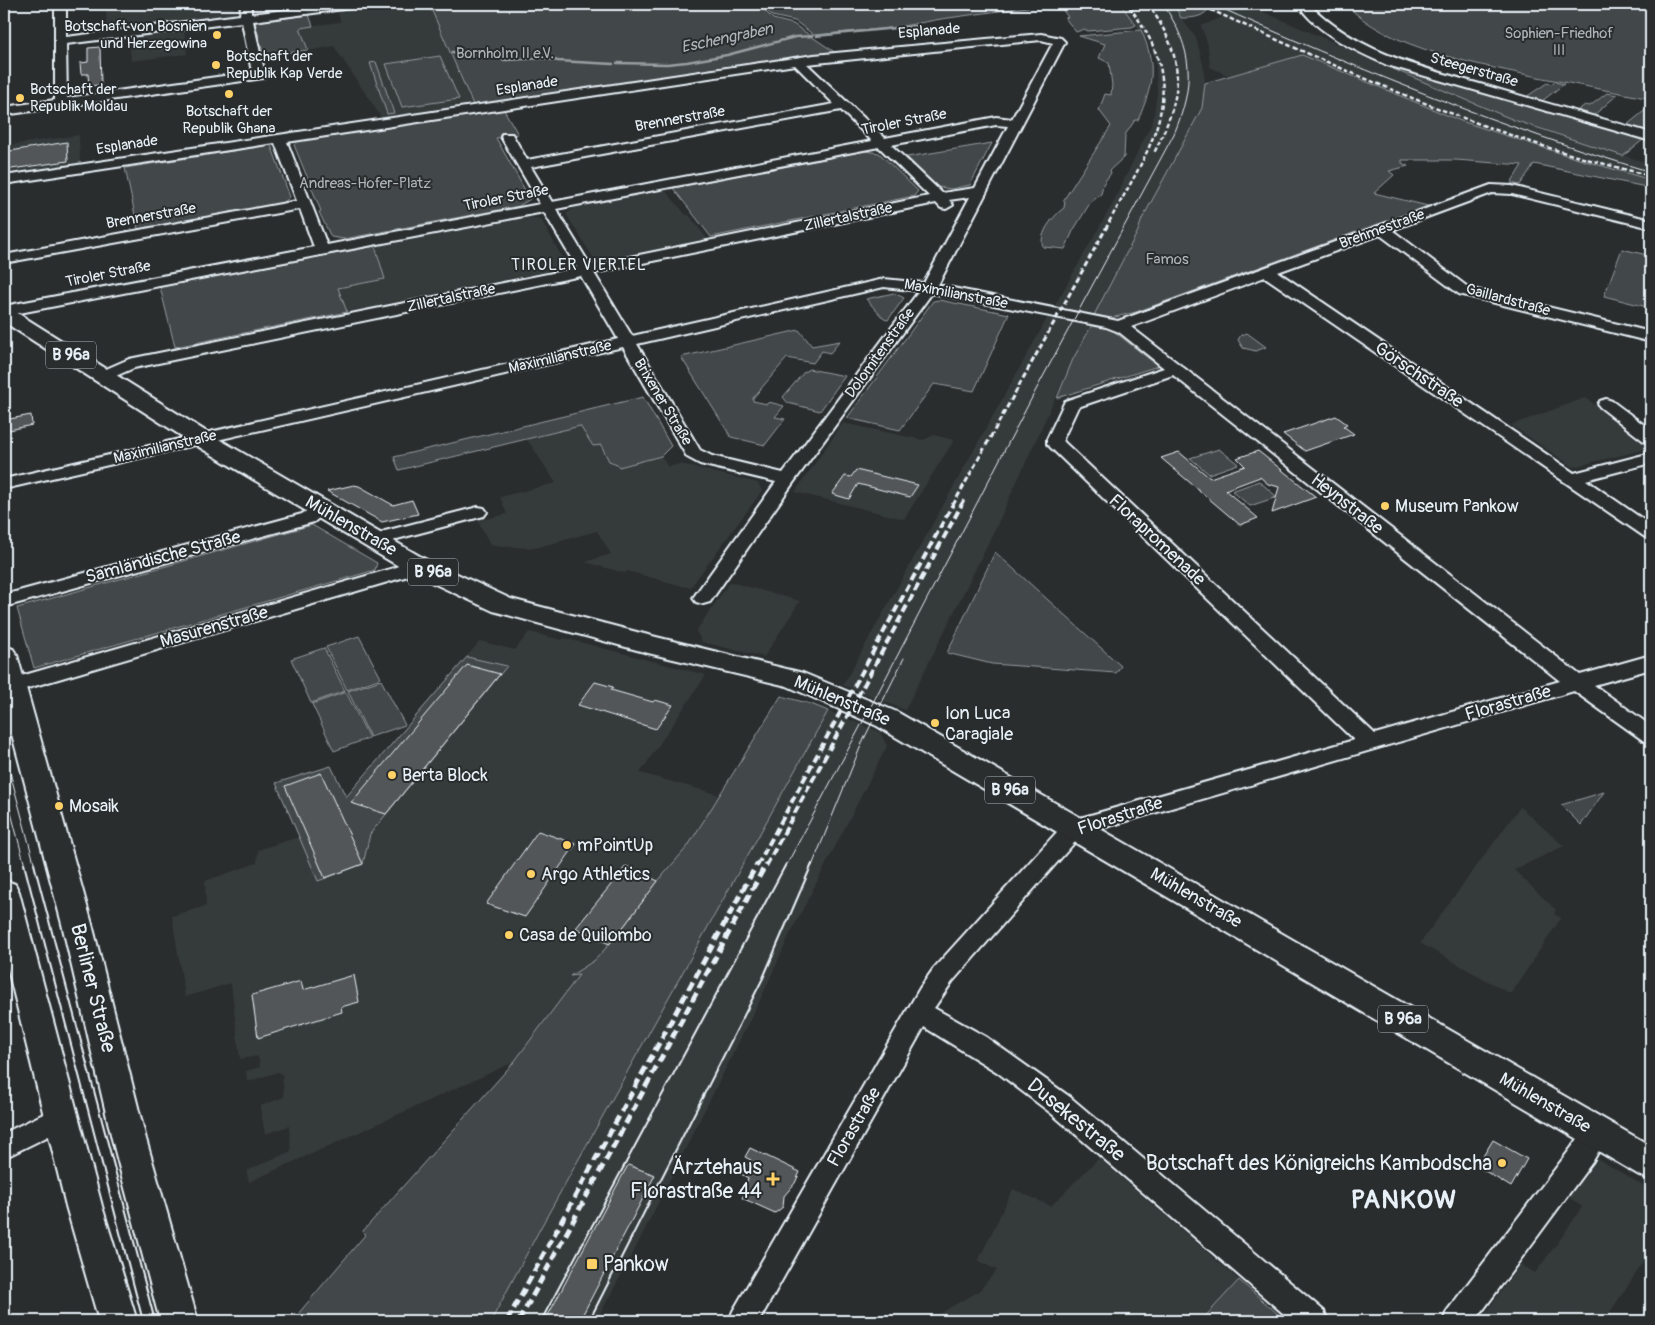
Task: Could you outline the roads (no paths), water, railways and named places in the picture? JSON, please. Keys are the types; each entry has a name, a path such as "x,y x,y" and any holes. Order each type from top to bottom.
{"main road":[{"name":"Mühlenstraße","path":"4,312 202,439 414,564 516,610 794,679 887,719 1651,1164"},
{"name":"Berliner Straße","path":"4,655 11,686 13,728 77,924 129,1139 179,1321"},
{"path":"4,892 84,1206 118,1321"}],"street":[{"path":"60,4 61,102"},
{"path":"4,110 258,75 246,18 246,4"},
{"path":"61,41 359,4"},
{"name":"Steegerstraße","path":"1303,4 1333,31 1359,47 1391,62 1651,137"},
{"name":"Esplanade","path":"4,180 840,56 1040,36 1057,40"},
{"name":"Dolomitenstraße","path":"703,598 787,479 928,288 1059,42 1057,40"},
{"path":"798,62 880,143 964,220"},
{"name":"Brennerstraße","path":"524,164 842,106"},
{"name":"Tiroler Straße","path":"4,312 996,121 1015,123"},
{"name":"Brixener Straße","path":"507,137 693,453 706,460 787,479"},
{"path":"280,139 322,250"},
{"name":"Brehmestraße","path":"1118,326 1497,188 1651,224"},
{"name":"Zillertalstraße","path":"103,376 129,364 938,198 978,192"},
{"name":"Brennerstraße","path":"4,259 305,204"},
{"name":"Gaillardstraße","path":"1381,229 1464,291 1651,337"},
{"name":"Görschstraße","path":"1266,272 1651,533"},
{"name":"Maximilianstraße","path":"4,484 884,284 895,283 928,288 1118,326"},
{"name":"Heynstraße","path":"1118,326 1176,369 1576,683 1651,736"},
{"name":"Florapromenade","path":"1176,369 1071,404 1055,440 1056,444 1370,742"},
{"path":"1606,404 1651,438"},
{"path":"1571,479 1649,459"},
{"name":"Samländische Straße","path":"4,601 308,518 321,510"},
{"path":"378,542 391,535 478,512"},
{"name":"Masurenstraße","path":"11,686 400,572 414,564"},
{"name":"Florastraße","path":"743,1321 918,1012 943,975 1074,828 1651,662"},
{"name":"Dusekestraße","path":"918,1012 957,1033 1046,1095 1118,1153 1314,1321"},
{"path":"4,1146 62,1117"},
{"path":"1457,1321 1584,1152 1596,1132"}],"waterway":[{"name":"Eschengraben","path":"816,36 916,26"},
{"name":"Eschengraben","path":"617,63 667,64 687,62 727,55 795,37 812,36"},
{"name":"Eschengraben","path":"452,52 489,55 505,60 544,58 558,61 613,64"}],"tram line":[{"path":"786,866 1038,386 1174,134 1186,99 1188,68 1186,52 1181,37 1163,4"},
{"path":"1212,4 1428,95 1539,136 1651,172"},
{"path":"812,866 862,743 904,658"},
{"path":"4,750 35,866"},
{"path":"4,786 25,866"},
{"path":"24,864 143,1321"},
{"path":"34,864 155,1321"},
{"path":"541,1321 786,864"},
{"path":"589,1321 763,978 812,864"}],"railway":[{"path":"1109,222 1152,140 1160,114 1163,89 1159,62 1147,34 1127,4"},
{"path":"1148,4 1170,42 1177,77 1176,94 1171,112 1154,153"},
{"path":"1198,4 1322,60 1448,112 1549,148 1651,176"},
{"path":"160,48 168,47"},
{"path":"953,505 1110,221"},
{"path":"961,505 965,498"},
{"path":"757,866 953,504"},
{"path":"766,866 962,504"},
{"path":"507,1321 757,864"},
{"path":"519,1321 766,864"}],"place":[{"name":"Botschaft von Bosnien und Herzegowina","path":"217,35"},
{"name":"Botschaft der Republik Kap Verde","path":"216,65"},
{"name":"Botschaft der Republik Ghana","path":"229,94"},
{"name":"Botschaft der Republik Moldau","path":"20,98"},
{"name":"Museum Pankow","path":"1385,506"},
{"name":"Ion Luca Caragiale","path":"935,723"},
{"name":"Berta Block","path":"392,775"},
{"name":"Mosaik","path":"59,806"},
{"name":"mPointUp","path":"567,845"},
{"name":"Argo Athletics","path":"531,874"},
{"name":"Casa de Quilombo","path":"509,935"},
{"name":"Botschaft des Königreichs Kambodscha","path":"1502,1163"},
{"name":"Ärztehaus Florastraße 44","path":"773,1179"},
{"name":"Pankow","path":"592,1264"}],"district":[{"name":"TIROLER VIERTEL","path":"579,265"},
{"name":"PANKOW","path":"1404,1200"}],"park label":[{"name":"Sophien-Friedhof III","path":"1559,42"},
{"name":"Bornholm II e.V.","path":"505,53"},
{"name":"Andreas-Hofer-Platz","path":"365,183"},
{"name":"Famos","path":"1167,259"}]}
